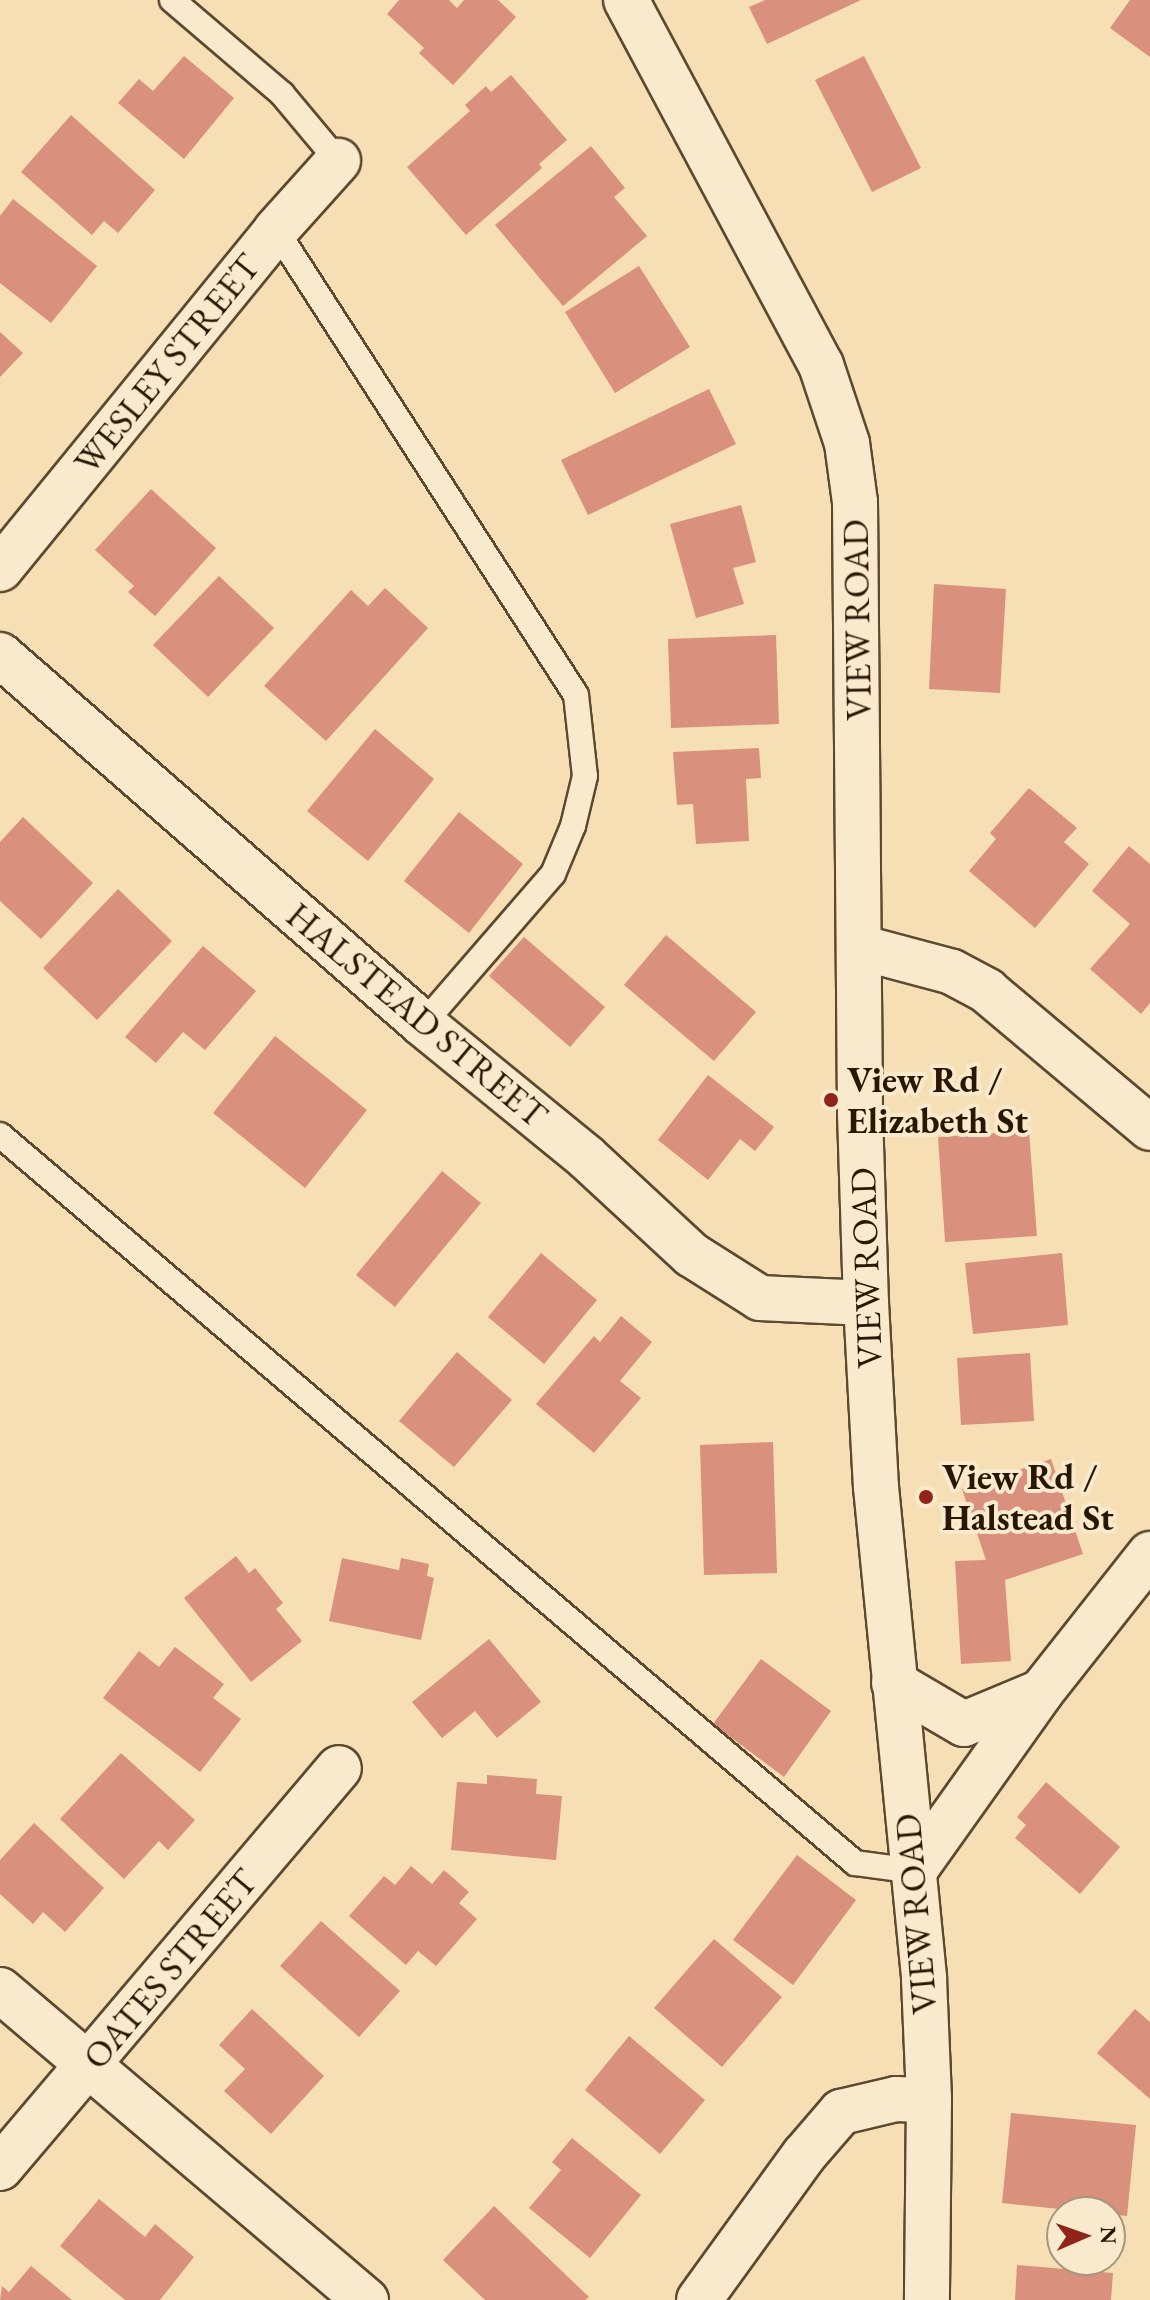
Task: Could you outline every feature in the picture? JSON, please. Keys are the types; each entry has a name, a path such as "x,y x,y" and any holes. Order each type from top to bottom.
{"street":[{"name":"VIEW ROAD","path":"626,0 821,365 847,443 855,517 866,1303 876,1487 914,1871 929,2100 927,2300"},
{"name":"WESLEY STREET","path":"0,569 276,230 338,161"},
{"name":"HALSTEAD STREET","path":"0,655 423,1024 586,1157 692,1255 760,1298 866,1303"},
{"path":"859,947 952,972 987,991 1150,1128"},
{"path":"914,1871 1041,1692 1150,1554"},
{"path":"894,1683 964,1724 1041,1692"},
{"name":"OATES STREET","path":"0,2168 339,1768"},
{"path":"0,1990 366,2300"},
{"path":"699,2300 804,2155 841,2112 896,2099 929,2100"}],"lane":[{"path":"172,0 282,94 338,161"},
{"path":"276,230 576,695 585,776 573,826 553,874 423,1024"},
{"path":"0,1135 855,1863 914,1871"}],"building":[{"path":"399,0 449,0 457,8 464,0 498,0 516,17 453,85 419,53 424,48 387,14"},
{"path":"765,0 861,0 767,44 749,7"},
{"path":"1130,0 1150,0 1150,57 1110,28"},
{"path":"184,56 234,98 184,159 118,103 139,79 153,91"},
{"path":"864,56 921,168 872,192 815,80"},
{"path":"511,75 567,140 539,164 542,168 466,235 407,167 470,111 465,105 486,86 491,92"},
{"path":"71,115 155,190 118,233 104,221 92,235 21,172"},
{"path":"591,146 625,188 614,197 647,236 563,306 495,225"},
{"path":"13,199 97,266 51,323 0,283 0,216"},
{"path":"639,266 690,347 615,393 565,312"},
{"path":"0,332 23,353 0,377"},
{"path":"709,389 736,444 588,515 561,460"},
{"path":"151,489 216,548 155,616 128,592 134,586 95,550"},
{"path":"741,505 756,562 733,568 744,604 696,618 670,524"},
{"path":"219,576 274,628 208,697 153,645"},
{"path":"934,584 1006,589 1000,693 929,689"},
{"path":"385,588 428,628 326,741 264,686 351,590 368,606"},
{"path":"776,635 779,724 671,728 668,639"},
{"path":"375,729 434,779 368,861 307,811"},
{"path":"759,748 761,778 746,779 749,841 696,844 693,804 677,805 673,752"},
{"path":"1029,788 1077,828 1064,842 1089,864 1035,928 969,871 996,839 990,833"},
{"path":"459,812 523,864 469,933 404,881"},
{"path":"23,817 93,883 41,939 0,901 0,842"},
{"path":"1129,846 1150,864 1150,1003 1141,1014 1090,969 1130,924 1092,891"},
{"path":"118,889 172,941 97,1020 43,968"},
{"path":"666,935 756,1012 714,1061 624,985"},
{"path":"524,937 605,1007 570,1047 489,976"},
{"path":"203,946 256,991 205,1050 183,1032 156,1063 125,1037"},
{"path":"275,1036 367,1110 305,1188 213,1113"},
{"path":"708,1075 774,1127 755,1151 740,1139 708,1180 658,1140"},
{"path":"1029,1131 1037,1236 945,1242 938,1137"},
{"path":"442,1171 481,1203 395,1307 356,1275"},
{"path":"541,1253 597,1300 544,1364 488,1317"},
{"path":"1062,1253 1068,1325 973,1334 965,1263"},
{"path":"621,1316 652,1342 620,1381 641,1398 594,1453 536,1404 594,1336 600,1342"},
{"path":"457,1352 512,1400 454,1467 399,1421"},
{"path":"1030,1353 1034,1421 961,1425 957,1358"},
{"path":"773,1442 777,1573 704,1575 700,1445"},
{"path":"1051,1459 1083,1554 1005,1580 1011,1661 961,1664 955,1561 986,1560 962,1489"},
{"path":"236,1556 249,1573 255,1568 283,1603 276,1609 302,1641 251,1682 184,1598"},
{"path":"342,1558 399,1570 401,1558 429,1564 427,1576 434,1578 421,1640 329,1621"},
{"path":"489,1639 541,1702 497,1738 475,1711 442,1738 412,1702"},
{"path":"175,1647 224,1684 213,1698 241,1719 200,1772 103,1698 139,1651 159,1667"},
{"path":"761,1659 831,1711 784,1777 713,1724"},
{"path":"121,1753 195,1820 168,1850 159,1841 124,1879 60,1819"},
{"path":"487,1775 537,1779 536,1794 562,1796 556,1860 451,1850 457,1782 487,1784"},
{"path":"1046,1782 1120,1847 1080,1894 1015,1838 1026,1825 1017,1817"},
{"path":"34,1823 104,1888 65,1932 43,1912 33,1924 0,1894 0,1860"},
{"path":"797,1855 856,1900 793,1985 733,1940"},
{"path":"411,1866 432,1884 444,1870 469,1892 459,1903 477,1919 436,1966 418,1951 406,1965 349,1916 384,1876 395,1885"},
{"path":"321,1921 400,1991 359,2037 280,1966"},
{"path":"714,1939 782,1997 722,2067 654,2008"},
{"path":"252,2009 324,2076 271,2134 224,2091 245,2069 219,2045"},
{"path":"1135,2009 1150,2022 1150,2099 1097,2053"},
{"path":"629,2036 705,2100 660,2154 585,2090"},
{"path":"1011,2113 1136,2125 1127,2216 1126,2196 1046,2196 1046,2208 1002,2203"},
{"path":"572,2138 641,2195 590,2258 529,2208 561,2170 552,2162"},
{"path":"99,2199 145,2237 155,2224 194,2257 160,2300 125,2300 60,2246"},
{"path":"494,2206 589,2297 585,2300 485,2300 443,2260"},
{"path":"1017,2265 1046,2267 1046,2276 1113,2276 1111,2300 1015,2300"},
{"path":"31,2266 72,2300 0,2300 2,2286 9,2292"}],"place":[{"name":"View Rd / Elizabeth St","path":"831,1100"},
{"name":"View Rd / Halstead St","path":"926,1497"}]}
